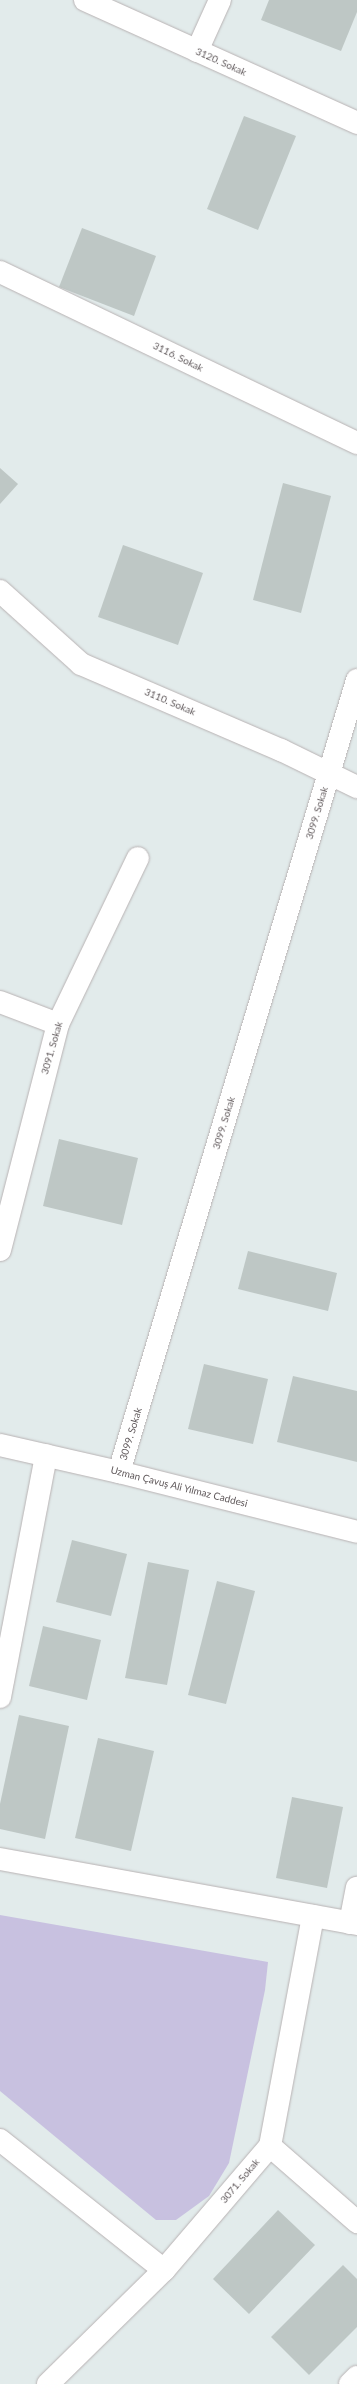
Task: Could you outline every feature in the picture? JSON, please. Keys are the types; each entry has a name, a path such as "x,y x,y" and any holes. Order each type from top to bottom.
{"street":[{"name":"3120. Sokak","path":"85,0 357,123"},
{"path":"197,51 220,0"},
{"name":"3116. Sokak","path":"0,272 357,443"},
{"name":"3110. Sokak","path":"0,591 81,664 281,750 329,775 357,787"},
{"name":"3099. Sokak","path":"120,1472 357,680"},
{"name":"3091. Sokak","path":"0,1250 58,1024 138,858"},
{"path":"0,1002 58,1024"},
{"name":"Uzman Çavuş Ali Yılmaz Caddesi","path":"0,1445 120,1472 357,1532"},
{"path":"0,1697 46,1455"},
{"path":"0,1859 354,1923 357,1888"},
{"name":"3071. Sokak","path":"48,2384 164,2270 270,2146 313,1916"},
{"path":"0,2140 164,2270"},
{"path":"270,2146 357,2222"},
{"path":"350,2384 357,2377"}],"shaded area":[{"path":"0,1915 268,1962 265,1990 229,2163 209,2196 176,2220 156,2220 0,2091"}],"building":[{"path":"269,0 357,0 357,12 341,51 261,20"},
{"path":"244,116 296,136 258,230 207,209"},
{"path":"82,228 156,256 134,316 59,287"},
{"path":"0,468 18,484 0,504"},
{"path":"283,483 331,496 301,613 253,600"},
{"path":"123,545 203,573 178,645 98,617"},
{"path":"59,1139 138,1158 122,1225 43,1206"},
{"path":"248,1251 337,1273 328,1311 238,1289"},
{"path":"204,1364 268,1379 253,1444 188,1429"},
{"path":"293,1376 357,1391 357,1462 277,1442"},
{"path":"72,1540 127,1554 111,1616 56,1602"},
{"path":"148,1562 189,1570 167,1685 125,1678"},
{"path":"217,1581 255,1591 226,1704 188,1695"},
{"path":"43,1626 101,1640 87,1700 29,1686"},
{"path":"19,1715 69,1726 45,1839 0,1829 0,1804"},
{"path":"98,1738 154,1751 131,1851 75,1838"},
{"path":"292,1797 343,1807 327,1888 276,1878"},
{"path":"278,2210 315,2245 249,2314 213,2279"},
{"path":"343,2265 357,2279 357,2327 309,2375 271,2337"}]}
